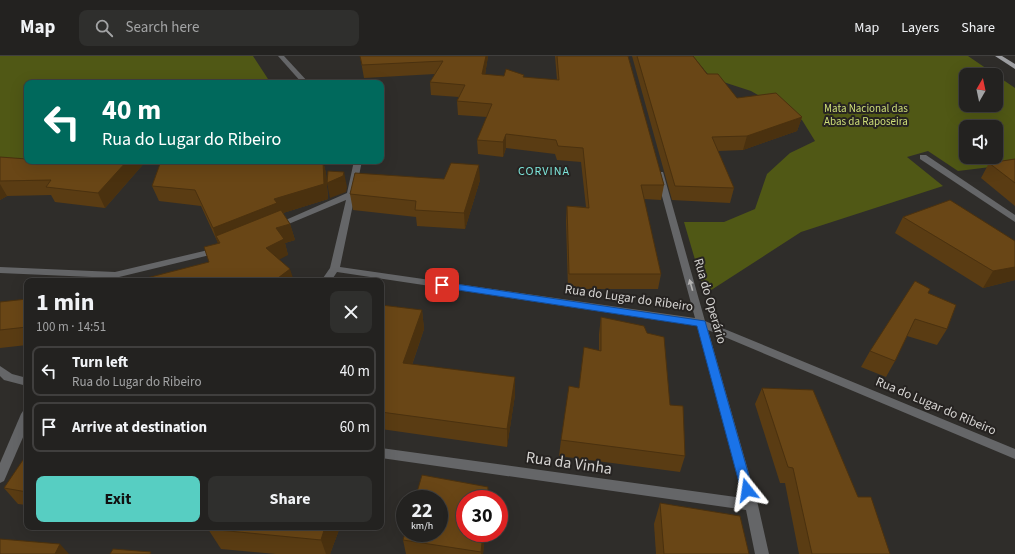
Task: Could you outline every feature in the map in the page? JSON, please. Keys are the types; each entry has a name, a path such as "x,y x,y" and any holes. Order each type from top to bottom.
{"main road":[{"path":"998,56 1015,67"}],"street":[{"path":"281,56 290,56"},
{"path":"281,56 303,80"},
{"path":"923,157 1015,219"},
{"name":"Rua do Operário","path":"657,163 751,505 762,554"},
{"path":"328,278 335,269 357,164"},
{"path":"269,228 350,195"},
{"path":"0,270 115,275 207,253 226,246"},
{"name":"Rua do Lugar do Ribeiro","path":"335,269 701,323 1015,454"},
{"path":"0,370 8,377 24,381"},
{"path":"0,477 24,421"},
{"name":"Rua da Vinha","path":"384,454 751,505"}],"green space":[{"path":"0,56 253,56 268,79 24,80 24,164 42,164 0,167"},
{"name":"Mata Nacional das Abas da Raposeira","path":"693,56 968,56 986,68 959,68 959,112 1003,112 1003,80 1015,88 1015,164 958,171 928,151 907,157 943,186 801,232 705,294 684,222 724,222 755,209 767,174 790,153 815,141 802,120 751,91 711,78"}],"building":[{"path":"360,56 486,56 482,74 504,76 506,69 524,75 523,77 559,80 557,56 628,56 664,185 641,185 661,274 569,274 567,206 589,208 583,148 558,146 556,140 506,134 503,142 477,140 492,104 457,101 465,85 430,82 443,61 362,65"},
{"path":"637,56 693,56 707,74 718,74 737,98 776,93 802,117 747,136 712,137 734,188 675,186"},
{"path":"0,157 24,159 24,164 124,164 98,193 46,187 51,180 0,181"},
{"path":"1015,159 1015,183 990,164 1003,164 1003,161"},
{"path":"451,163 479,165 464,213 415,210 416,201 350,194 355,173 444,179"},
{"path":"160,164 323,164 324,184 274,199 277,203 213,228 195,190 152,186"},
{"path":"328,171 344,172 343,176 327,183"},
{"path":"950,200 1015,241 1015,267 993,271 903,217"},
{"path":"281,210 290,224 276,228 284,239 266,248 290,269 278,278 147,278 209,262 204,247 220,243 216,236"},
{"path":"915,281 930,289 928,293 956,305 947,329 915,319 895,361 870,351"},
{"path":"24,299 24,327 0,330 0,302"},
{"path":"384,305 422,310 403,363 515,377 507,429 384,412"},
{"path":"601,317 644,326 647,333 664,337 670,405 683,406 685,456 561,440 569,386 579,388 584,347 601,351"},
{"path":"762,388 813,390 858,497 871,497 890,554 812,554 793,468 788,467"},
{"path":"24,458 24,491 4,488"},
{"path":"422,475 488,487 488,490 456,490 456,542 482,542 481,552 416,542 448,542 448,490 418,490"},
{"path":"660,503 740,516 749,554 664,554"},
{"path":"218,530 324,530 321,540"},
{"path":"0,539 60,544 55,554 0,554"},
{"path":"113,549 151,552 150,554 110,554"}],"district":[{"name":"CORVINA","path":"544,171"}],"route":[{"path":"442,285 701,323 747,490"}]}
